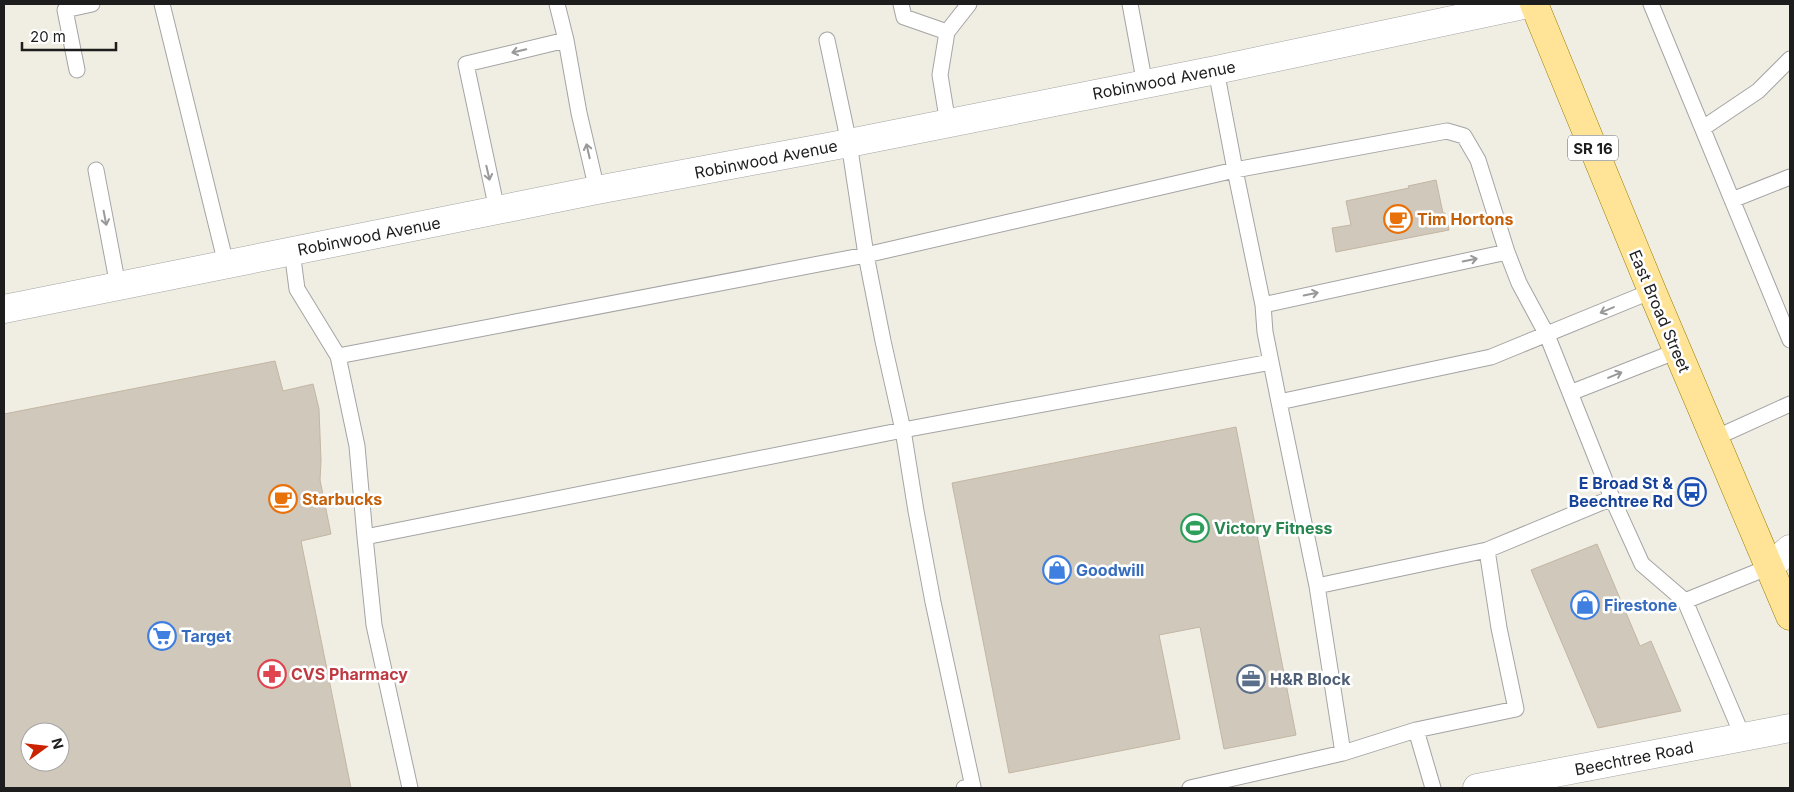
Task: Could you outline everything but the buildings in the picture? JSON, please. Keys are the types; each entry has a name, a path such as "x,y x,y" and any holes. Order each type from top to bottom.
{"main road":[{"name":"East Broad Street","path":"1534,4 1677,351 1715,438 1780,568 1790,616"}],"street":[{"name":"Robinwood Avenue","path":"4,309 597,190 948,124 1528,4"},
{"path":"1780,568 1790,548"},
{"name":"Beechtree Road","path":"1477,788 1524,784 1790,728"}],"lane":[{"path":"77,70 65,10 92,4"},
{"path":"162,4 226,264"},
{"path":"557,4 597,190"},
{"path":"901,4 904,17 946,32"},
{"path":"948,124 940,75 946,32 969,4"},
{"path":"1130,4 1145,84"},
{"path":"1651,4 1790,340"},
{"path":"497,210 466,64 566,40"},
{"path":"827,40 849,143 866,255 903,430 933,602 970,788"},
{"path":"1703,128 1758,90 1790,59"},
{"path":"1216,70 1263,305 1265,332 1317,586 1343,754"},
{"path":"338,356 866,255 1235,170 1447,131 1464,136 1478,160 1507,252 1519,283 1547,335 1612,498 1642,564 1686,601 1743,738"},
{"path":"96,170 118,286"},
{"path":"1732,200 1790,177"},
{"path":"292,251 297,289 338,356 357,446 374,625 410,788"},
{"path":"1263,305 1507,252"},
{"path":"1279,402 1491,357 1652,291"},
{"path":"1570,393 1677,351"},
{"path":"365,537 903,430 1271,362"},
{"path":"1715,438 1790,404"},
{"path":"1317,586 1487,550 1612,498"},
{"path":"1190,788 1343,754 1416,730 1516,708 1499,628 1487,550"},
{"path":"1686,601 1780,568"},
{"path":"1416,730 1434,788"}],"place":[{"name":"Tim Hortons","path":"1398,219"},
{"name":"E Broad St & Beechtree Rd","path":"1692,492"},
{"name":"Starbucks","path":"283,499"},
{"name":"Victory Fitness","path":"1195,528"},
{"name":"Goodwill","path":"1057,570"},
{"name":"Firestone","path":"1585,605"},
{"name":"Target","path":"162,636"},
{"name":"CVS Pharmacy","path":"272,674"},
{"name":"H&R Block","path":"1251,679"}]}
